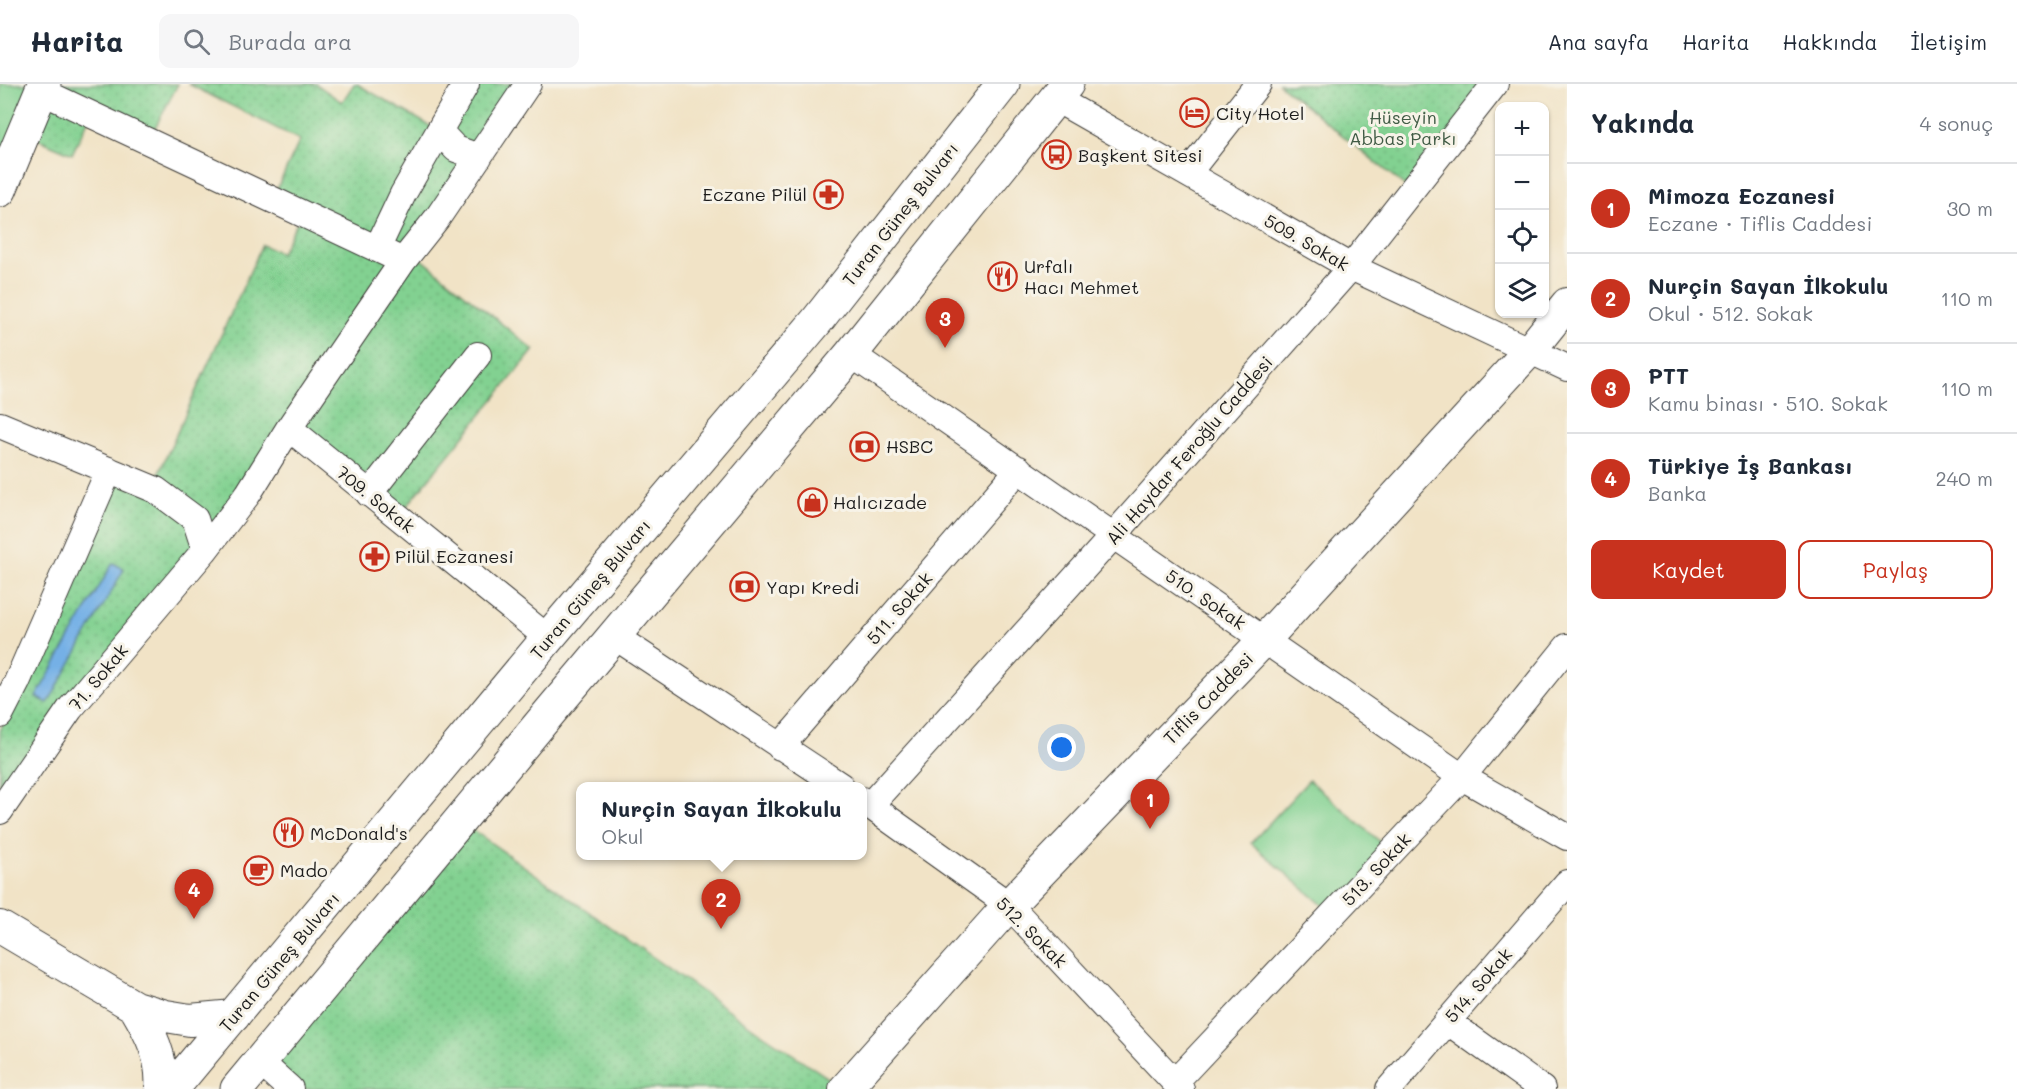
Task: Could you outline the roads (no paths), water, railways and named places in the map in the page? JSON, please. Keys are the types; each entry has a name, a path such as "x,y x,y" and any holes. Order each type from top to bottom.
{"main road":[{"name":"Turan Güneş Bulvarı","path":"172,1089 548,638 816,322 1003,84"},
{"path":"0,190 43,87"},
{"path":"237,1089 851,354 1061,91"}],"street":[{"path":"377,249 403,194 466,84"},
{"name":"71. Sokak","path":"0,811 70,709 205,550 248,494 289,428 403,261 438,217 528,84"},
{"path":"1188,173 1258,84"},
{"name":"Ali Haydar Feroğlu Caddesi","path":"867,801 1113,536 1351,267 1495,84"},
{"path":"43,87 403,261"},
{"name":"509. Sokak","path":"1061,91 1188,173 1351,267 1567,368"},
{"path":"439,131 456,149 479,157"},
{"name":"Tiflis Caddesi","path":"845,1089 1009,905 1265,639 1530,350 1567,303"},
{"name":"510. Sokak","path":"851,354 1462,777 1567,837"},
{"path":"369,494 478,355"},
{"path":"0,425 156,490 195,519 205,550"},
{"name":"709. Sokak","path":"289,428 548,638"},
{"name":"511. Sokak","path":"780,747 1019,469"},
{"path":"0,715 17,682 109,471"},
{"path":"614,636 836,782"},
{"name":"513. Sokak","path":"1178,1085 1462,777 1567,647"},
{"name":"512. Sokak","path":"867,803 1009,905 1178,1085"},
{"name":"514. Sokak","path":"1389,1089 1567,883"},
{"path":"0,927 135,1007 190,1020 234,1016"},
{"path":"135,1007 157,1052 163,1073 162,1089"},
{"path":"1447,1021 1542,1089"},
{"path":"260,1062 290,1089"}],"water":[{"path":"113,563 124,569 48,703 36,697"}],"place":[{"name":"City Hotel","path":"1195,113"},
{"name":"Başkent Sitesi","path":"1057,155"},
{"name":"Eczane Pilül","path":"828,194"},
{"name":"Urfalı Hacı Mehmet","path":"1003,276"},
{"name":"PTT","path":"945,348"},
{"name":"HSBC","path":"865,446"},
{"name":"Halıcızade","path":"812,502"},
{"name":"Pilül Eczanesi","path":"374,556"},
{"name":"Yapı Kredi","path":"745,587"},
{"name":"Mimoza Eczanesi","path":"1150,829"},
{"name":"McDonald's","path":"289,833"},
{"name":"Mado","path":"259,870"},
{"name":"Türkiye İş Bankası","path":"194,919"},
{"name":"Nurçin Sayan İlkokulu","path":"721,929"}],"park label":[{"name":"Hüseyin Abbas Parkı","path":"1403,127"}]}
